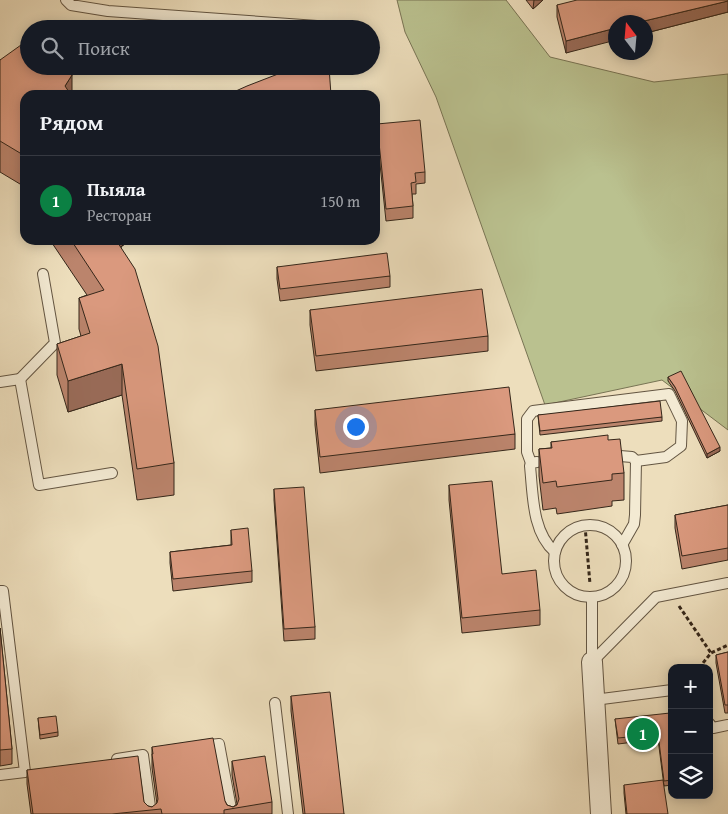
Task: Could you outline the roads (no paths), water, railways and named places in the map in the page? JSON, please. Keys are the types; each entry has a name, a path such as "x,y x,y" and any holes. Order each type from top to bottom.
{"street":[{"path":"592,662 601,814"}],"lane":[{"path":"66,0 71,5 108,12 227,20"},
{"path":"0,382 20,379 55,343 43,274"},
{"path":"20,379 39,485 112,473"},
{"path":"555,552 549,547 537,522 531,463 528,452 527,419 533,411 669,394 682,421 681,446 666,457 636,461"},
{"path":"596,456 615,454 632,456 636,461 634,524 622,545"},
{"path":"531,463 548,460"},
{"path":"585,526 605,529 615,535 622,545 626,556 625,568 621,579 608,592 592,597 581,596 563,586 557,577 554,567 555,552 563,538 571,531 585,526"},
{"path":"592,662 656,597 728,583"},
{"path":"0,591 3,591 28,772 0,775"},
{"path":"592,597 592,662"},
{"path":"594,700 668,691"},
{"path":"275,703 288,814"},
{"path":"713,728 728,725"},
{"path":"191,748 219,744 232,814"},
{"path":"106,760 148,754 150,814"}],"place":[{"name":"Пыяла","path":"643,734"}]}
